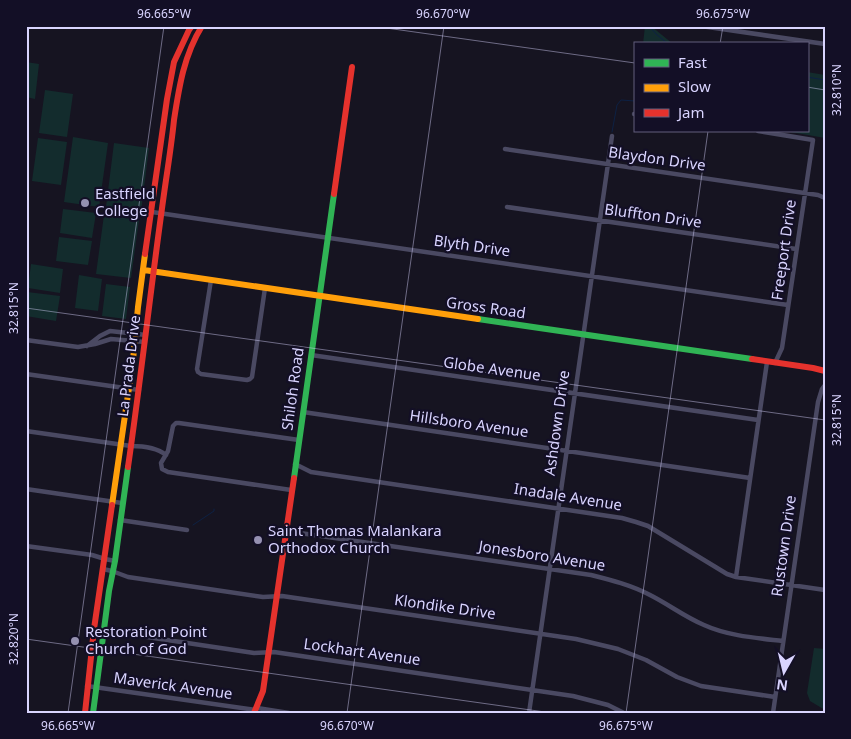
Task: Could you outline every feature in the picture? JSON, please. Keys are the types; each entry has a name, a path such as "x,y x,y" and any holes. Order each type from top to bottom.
{"main road":[{"name":"La Prada Drive","path":"85,713 94,629 129,389 164,125 174,62 192,26"},
{"name":"La Prada Drive","path":"93,713 139,390 153,271 179,88 184,66 202,26"},
{"path":"174,62 184,66"},
{"name":"Shiloh Road","path":"255,710 263,691 269,652 352,67"},
{"path":"164,125 174,126"},
{"name":"Gross Road","path":"144,270 825,371"}],"street":[{"path":"701,26 825,44"},
{"name":"Freeport Drive","path":"764,132 813,140 782,348 775,363"},
{"name":"Ashdown Drive","path":"529,713 612,136"},
{"name":"Blaydon Drive","path":"505,149 804,193"},
{"path":"804,193 825,198"},
{"name":"Bluffton Drive","path":"507,207 796,250"},
{"name":"Blyth Drive","path":"152,212 788,306"},
{"path":"211,280 197,369 201,374 250,380 265,288"},
{"path":"26,340 86,347 110,331 146,339"},
{"name":"Globe Avenue","path":"311,355 758,420"},
{"path":"736,577 767,362"},
{"path":"26,374 139,390"},
{"name":"Rustown Drive","path":"773,713 818,402 825,384"},
{"name":"Hillsboro Avenue","path":"303,412 750,478"},
{"path":"291,490 168,472 162,469 161,466 169,446 173,426 176,423 299,440"},
{"path":"26,431 154,449 166,455"},
{"name":"Inadale Avenue","path":"295,464 311,472 622,518 648,526 727,574 736,577 825,590"},
{"path":"26,489 122,503"},
{"path":"120,520 187,530"},
{"name":"Jonesboro Avenue","path":"286,531 591,575 613,580 651,595 702,625 713,629 731,634 783,641"},
{"path":"26,546 92,555 115,561"},
{"name":"Klondike Drive","path":"103,569 138,578 576,639 618,649 646,660 677,677 701,686 775,697"},
{"name":"Lockhart Avenue","path":"94,629 254,653 269,652 572,696 593,700 624,713"},
{"name":"Maverick Avenue","path":"87,686 255,710 289,713"}],"green space":[{"path":"645,26 651,26 671,42 643,42"},
{"path":"26,62 39,64 35,99 26,97"},
{"path":"808,72 825,75 825,138 791,132 808,132"},
{"path":"45,90 73,94 67,137 39,133"},
{"path":"73,137 108,143 99,207 64,202"},
{"path":"38,138 67,142 61,185 32,181"},
{"path":"114,143 149,148 141,212 106,207"},
{"path":"63,209 96,213 92,238 60,233"},
{"path":"104,215 139,220 131,278 96,274"},
{"path":"59,237 92,241 88,265 56,261"},
{"path":"31,264 63,269 60,293 28,288"},
{"path":"79,275 102,279 98,311 75,308"},
{"path":"106,284 130,287 126,319 102,316"},
{"path":"27,292 60,296 56,321 26,316"},
{"path":"814,648 825,649 825,710 810,701 807,693"}],"waterway":[{"path":"649,26 666,42"},
{"path":"808,77 825,80"},
{"path":"825,99 823,104 825,107"},
{"path":"612,132 617,105 621,100 634,101"},
{"path":"193,525 214,511 214,509"}],"traffic: fast":[{"path":"294,478 334,194"},
{"path":"478,319 752,359"},
{"path":"93,713 128,467"}],"traffic: slow":[{"path":"112,505 133,360 145,254"},
{"path":"144,270 478,319"}],"traffic: jam":[{"path":"145,254 174,62 192,26"},
{"path":"128,467 180,83 191,48 202,26"},
{"path":"334,194 352,67"},
{"path":"752,359 825,371"},
{"path":"254,713 263,691 294,478"},
{"path":"85,713 94,629 112,505"}],"place":[{"name":"Eastfield College","path":"85,203"},
{"name":"Saint Thomas Malankara Orthodox Church","path":"258,540"},
{"name":"Restoration Point Church of God","path":"75,641"}]}
